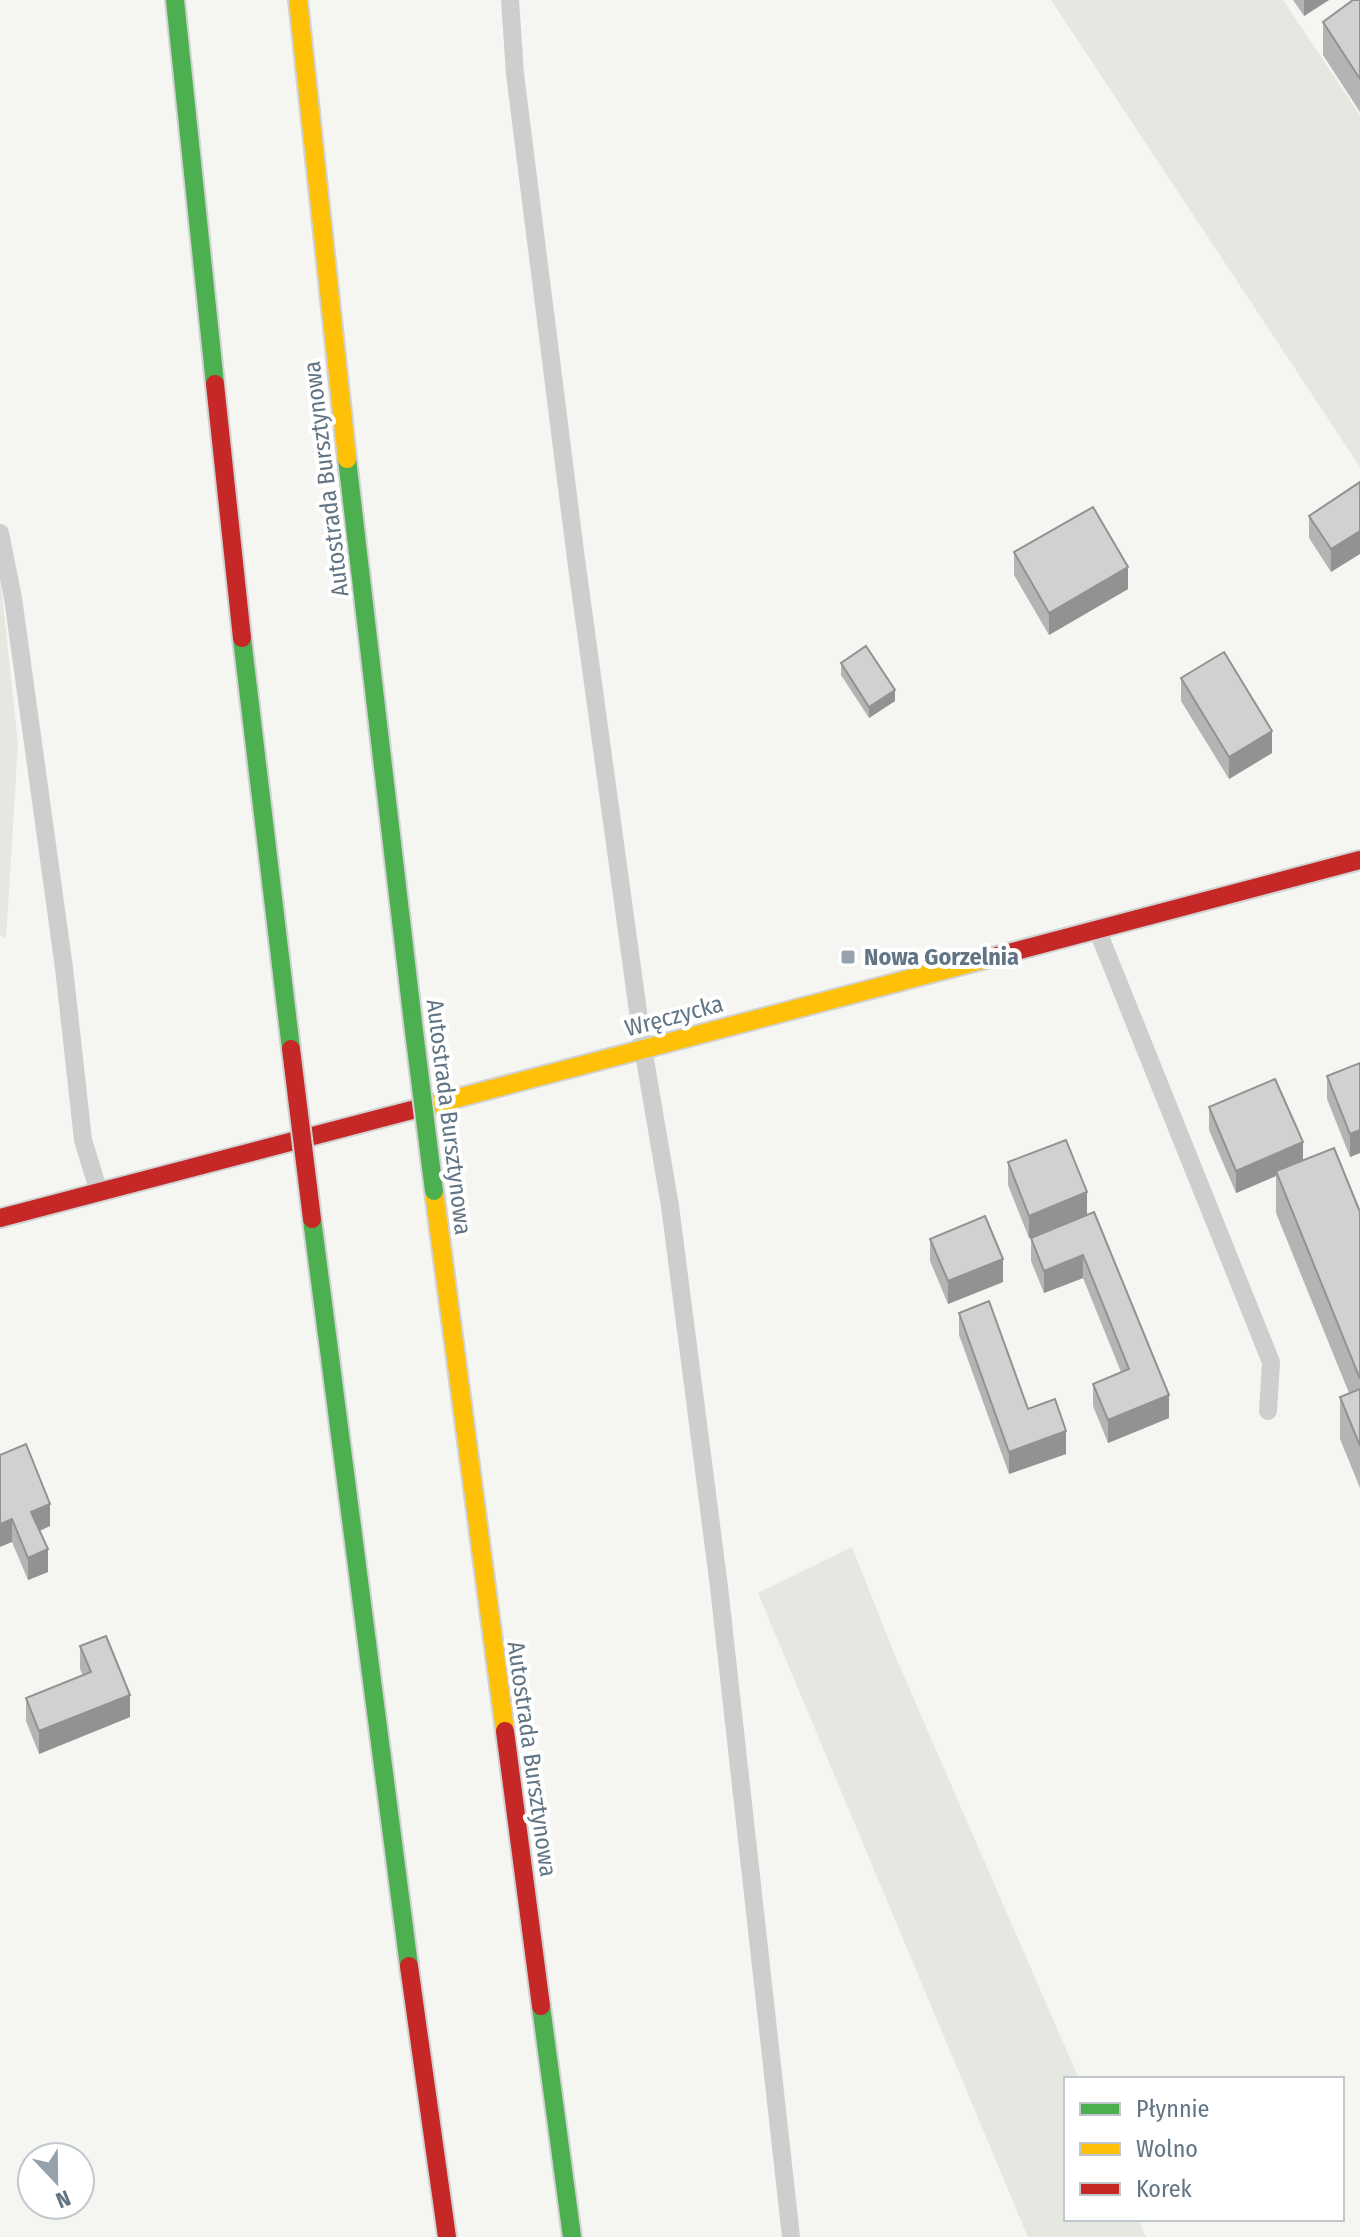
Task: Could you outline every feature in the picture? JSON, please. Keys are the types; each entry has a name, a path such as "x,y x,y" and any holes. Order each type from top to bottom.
{"main road":[{"path":"175,0 231,546 291,1049 393,1853 447,2237"},
{"name":"Autostrada Bursztynowa","path":"298,0 318,207 413,1023 572,2237"},
{"name":"Wręczycka","path":"0,1218 1360,860"}],"lane":[{"path":"510,0 515,74 566,481 643,1048 670,1206 719,1587 791,2237"},
{"path":"0,533 13,598 64,968 83,1140 99,1192"},
{"path":"1097,929 1271,1362 1268,1411"}],"shaded area":[{"path":"1051,0 1283,0 1360,115 1360,467"},
{"path":"0,575 18,743 6,939 0,935"},
{"path":"852,1547 896,1658 1078,2077 1064,2077 1064,2221 1139,2221 1146,2237 1028,2237 758,1593"}],"building":[{"path":"1353,0 1360,0 1360,79 1323,22"},
{"path":"1360,482 1360,531 1331,549 1309,516"},
{"path":"1093,507 1128,567 1049,613 1014,552"},
{"path":"866,646 895,690 869,707 841,663"},
{"path":"1224,652 1272,731 1229,757 1181,678"},
{"path":"1360,1063 1360,1130 1350,1134 1327,1076"},
{"path":"1275,1079 1303,1142 1236,1171 1209,1107"},
{"path":"1066,1140 1087,1192 1029,1216 1008,1162"},
{"path":"1334,1148 1360,1212 1360,1379 1276,1171"},
{"path":"1094,1212 1169,1395 1108,1420 1093,1384 1129,1369 1083,1255 1044,1271 1031,1238"},
{"path":"985,1216 1003,1259 948,1281 930,1239"},
{"path":"989,1301 1028,1409 1055,1399 1066,1431 1009,1452 959,1313"},
{"path":"1360,1389 1360,1446 1340,1397"},
{"path":"26,1444 50,1504 31,1512 48,1549 28,1558 12,1519 0,1524 0,1455"},
{"path":"106,1636 130,1695 39,1731 26,1698 91,1672 80,1646"}],"traffic: fast":[{"path":"175,0 215,384"},
{"path":"347,459 413,1023"},
{"path":"242,638 291,1049"},
{"path":"413,1023 434,1191"},
{"path":"312,1219 409,1966"},
{"path":"541,2006 572,2237"}],"traffic: slow":[{"path":"298,0 347,459"},
{"path":"412,1110 997,956"},
{"path":"434,1191 505,1731"}],"traffic: jam":[{"path":"215,384 242,638"},
{"path":"997,956 1360,860"},
{"path":"291,1049 312,1219"},
{"path":"0,1218 412,1110"},
{"path":"505,1731 541,2006"},
{"path":"409,1966 447,2237"}],"place":[{"name":"Nowa Gorzelnia","path":"848,957"}]}
